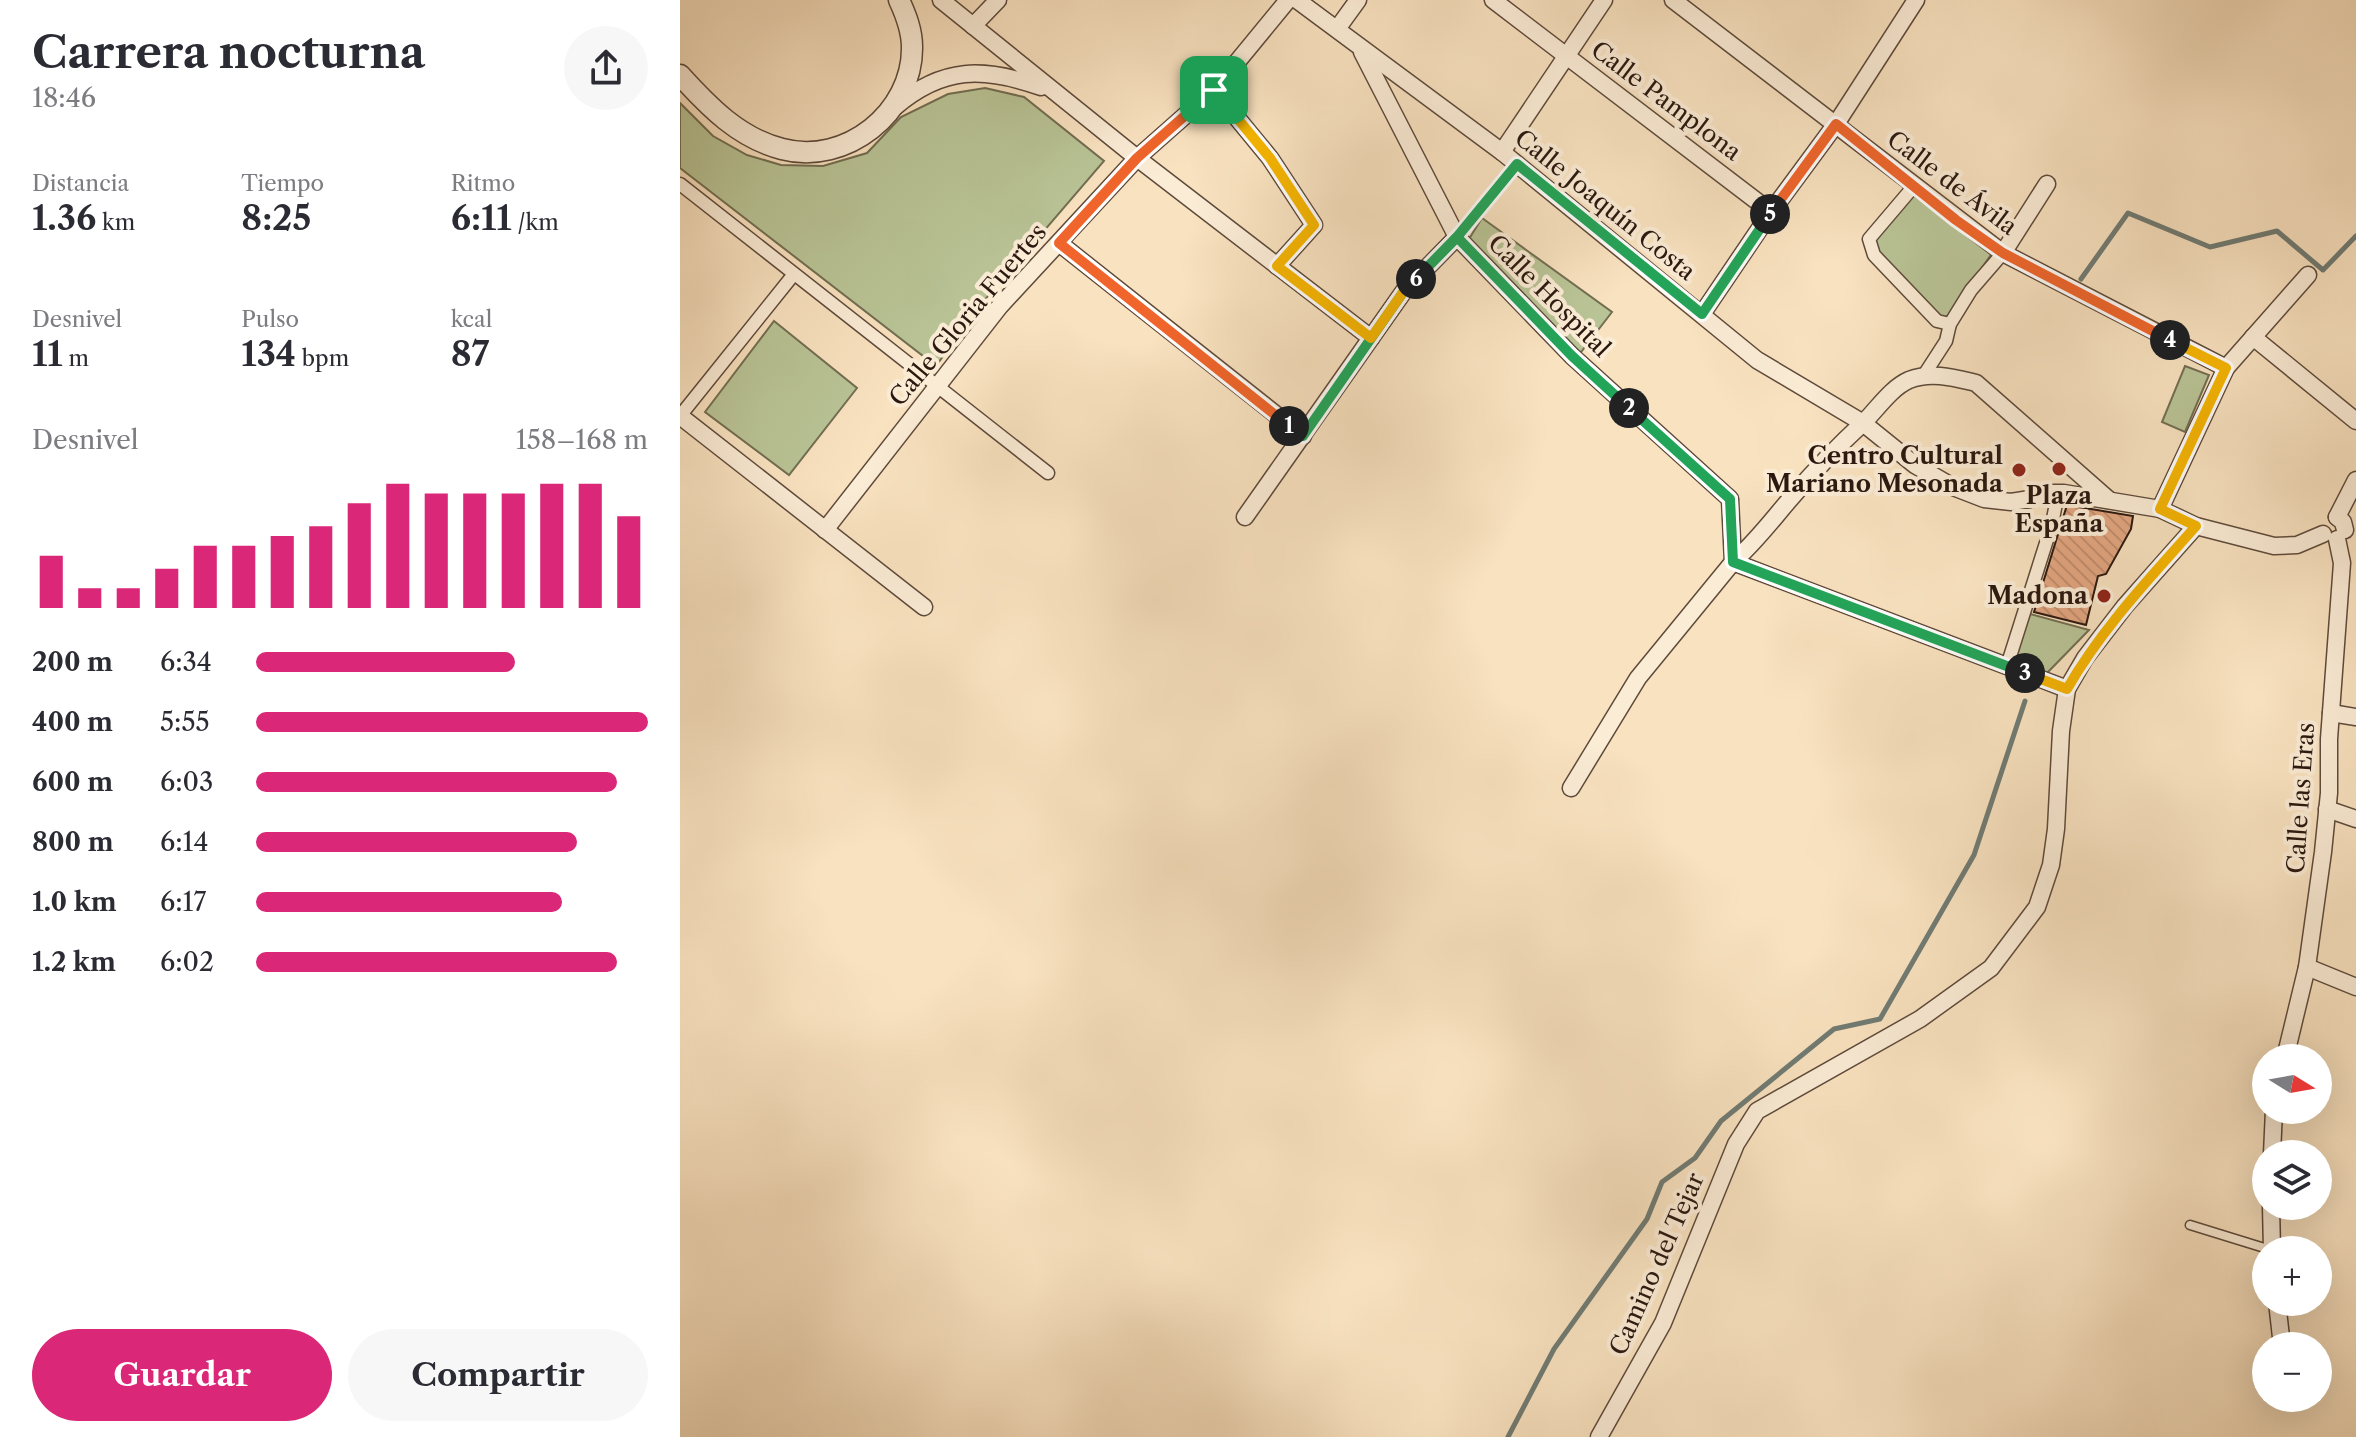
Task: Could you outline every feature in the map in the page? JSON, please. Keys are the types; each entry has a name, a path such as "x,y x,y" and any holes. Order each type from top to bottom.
{"street":[{"path":"891,111 905,87 912,48 911,31 899,0"},
{"path":"941,0 1137,158 1371,338"},
{"path":"973,26 998,0"},
{"name":"Calle Gloria Fuertes","path":"825,530 1000,306 1137,158 1214,90 1288,0"},
{"name":"Calle Joaquín Costa","path":"1297,0 1502,152 1757,360 1863,423 1915,465 1953,487 1984,499 2011,502 2058,493"},
{"path":"1337,29 1358,0"},
{"name":"Calle Pamplona","path":"1493,0 1771,212"},
{"path":"1502,152 1604,0"},
{"name":"Calle de Ávila","path":"1673,0 2003,253 2226,368"},
{"path":"1702,314 1771,212 1836,124 1916,0"},
{"name":"Calle Hospital","path":"1359,48 1457,237 1572,356 1730,499 1733,562"},
{"path":"680,75 711,109 736,128 763,143 794,151 826,150 857,139 907,97 926,86 967,73 1000,75 1054,91"},
{"path":"1214,90 1270,158 1314,225 1277,266"},
{"path":"1245,517 1404,291 1457,237 1517,164"},
{"path":"680,184 1048,473"},
{"path":"1924,375 1946,341 1950,324 1971,290 2003,253 2047,184"},
{"path":"1914,186 1869,239 1874,255 1937,321 1950,324"},
{"path":"1059,243 1303,436"},
{"path":"794,274 680,416 924,607"},
{"path":"2160,509 2226,368 2308,275"},
{"path":"2253,337 2356,421"},
{"path":"1571,788 1638,678 1733,562 1749,548 1846,437 1907,381 1924,375 1976,383 2110,501"},
{"path":"2007,666 2052,524 2058,493 2160,509 2196,526 2278,546 2303,543 2339,530 2356,480"},
{"path":"1733,562 2067,689 2085,658 2125,606 2196,526"},
{"name":"Calle las Eras","path":"2288,1044 2307,967 2327,809 2342,563 2339,530"},
{"name":"Camino del Tejar","path":"1599,1437 1663,1323 1736,1144 1757,1111 1920,1019 1991,968 2037,907 2051,865 2056,829 2061,731 2067,689"},
{"path":"2331,713 2356,717"},
{"path":"2327,809 2356,819"},
{"path":"2307,967 2356,987"}],"lane":[{"path":"2190,1225 2252,1244"}],"green space":[{"path":"985,88 1024,97 1104,161 976,310 936,366 680,168 680,103 713,136 747,155 781,165 823,166 867,153 901,117 948,94"},
{"path":"1916,190 1993,252 1946,319 1939,317 1876,254 1872,240"},
{"path":"1482,218 1612,312 1578,356 1469,239"},
{"path":"774,321 857,388 789,475 705,412"},
{"path":"2185,366 2209,375 2185,432 2162,422"},
{"path":"2030,614 2089,630 2047,673 2014,662"}],"building":[{"path":"2067,505 2133,516 2131,529 2106,574 2098,576 2086,625 2034,612"}],"waterway":[{"path":"2081,279 2128,213 2210,247 2277,231 2323,270 2356,236"},
{"path":"1508,1437 1554,1349 1647,1219 1662,1182 1695,1158 1721,1121 1834,1029 1880,1019 1974,855 2025,701"}],"place":[{"name":"Plaza España","path":"2059,469"},
{"name":"Centro Cultural Mariano Mesonada","path":"2019,470"},
{"name":"Madona","path":"2104,596"}],"route":[{"path":"1214,90 1137,158 1059,243 1303,436 1404,291 1457,237 1572,356 1730,499 1733,562 2067,689 2085,658 2125,606 2196,526 2160,509 2226,368 2003,253 1956,220 1836,124 1771,212 1702,314 1517,164 1457,237 1404,291 1371,338 1277,266 1314,225 1270,158 1214,90"}]}
